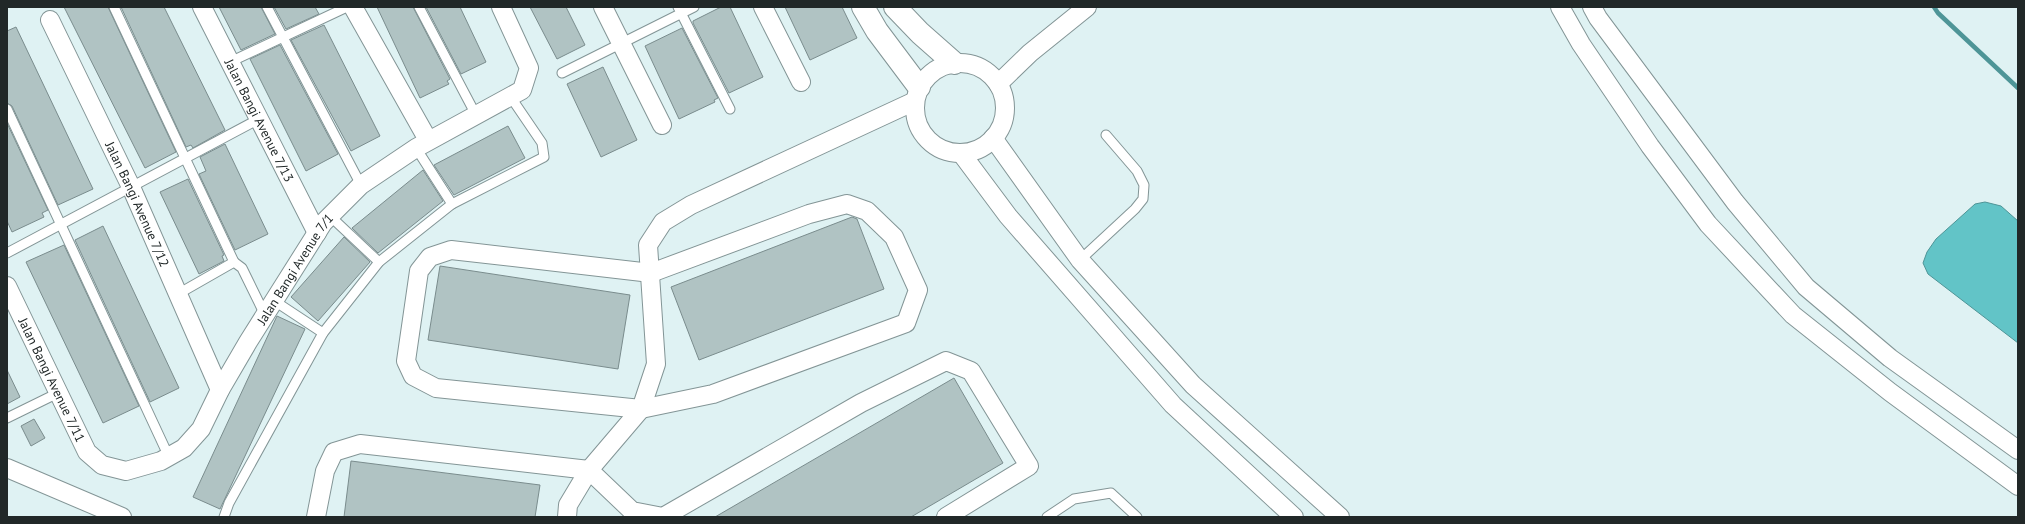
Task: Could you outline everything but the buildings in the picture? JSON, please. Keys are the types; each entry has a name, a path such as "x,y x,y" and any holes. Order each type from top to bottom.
{"street":[{"name":"Jalan Bangi Avenue 7/13","path":"202,7 317,233"},
{"path":"353,7 422,144"},
{"name":"Jalan Bangi Avenue 7/1","path":"87,452 102,464 126,471 161,462 184,448 201,429 220,390 269,308 317,233 330,216 361,185 422,144 522,90 529,68 501,7"},
{"path":"603,7 662,125"},
{"path":"763,7 801,82"},
{"path":"567,517 568,505 589,470 641,409 656,364 648,245 663,222 691,205 917,94 934,71 954,63 967,63 979,67 990,74 998,84 1005,106 1004,118 1000,128 993,138 979,149 961,153 945,151 931,143 921,132 915,117 917,94 863,7"},
{"path":"895,7 920,33 954,63"},
{"path":"998,84 1030,53 1088,7"},
{"path":"1560,7 1581,44 1650,146 1708,224 1793,315 1890,392 2018,486"},
{"path":"1592,7 1598,18 1677,126 1735,202 1806,288 1890,358 2018,450"},
{"name":"Jalan Bangi Avenue 7/12","path":"50,20 131,187 220,390"},
{"path":"993,138 1080,260 1193,385 1340,517"},
{"path":"961,153 1008,216 1173,405 1294,517"},
{"path":"847,204 867,211 894,237 918,290 906,323 713,394 641,409 436,388 414,376 406,361 419,271 430,257 451,250 650,272 809,214 847,204"},
{"name":"Jalan Bangi Avenue 7/11","path":"7,286 87,452"},
{"path":"316,517 325,471 334,452 360,444 589,470 632,511 663,517 861,403 946,361 971,372 1029,466 946,517"},
{"path":"7,468 122,517"}],"lane":[{"path":"114,7 234,262 242,268 269,308 323,332"},
{"path":"267,7 361,185"},
{"path":"230,62 346,7"},
{"path":"419,7 476,114"},
{"path":"562,73 621,43 680,10 694,7"},
{"path":"680,10 730,109"},
{"path":"224,517 229,503 323,332 379,262 452,204 544,157 542,143 510,96"},
{"path":"7,109 62,224 169,457"},
{"path":"7,253 259,119"},
{"path":"1080,260 1135,209 1143,199 1144,185 1136,171 1106,135"},
{"path":"422,144 452,204"},
{"path":"330,216 379,262"},
{"path":"178,294 234,262"},
{"path":"7,418 58,393"},
{"path":"1048,517 1074,499 1111,493 1137,517"}],"water":[{"path":"1985,202 2001,206 2018,221 2018,343 1928,274 1923,263 1927,252 1936,239 1975,204"}],"waterway":[{"path":"1934,7 1938,13 2018,88"}]}
